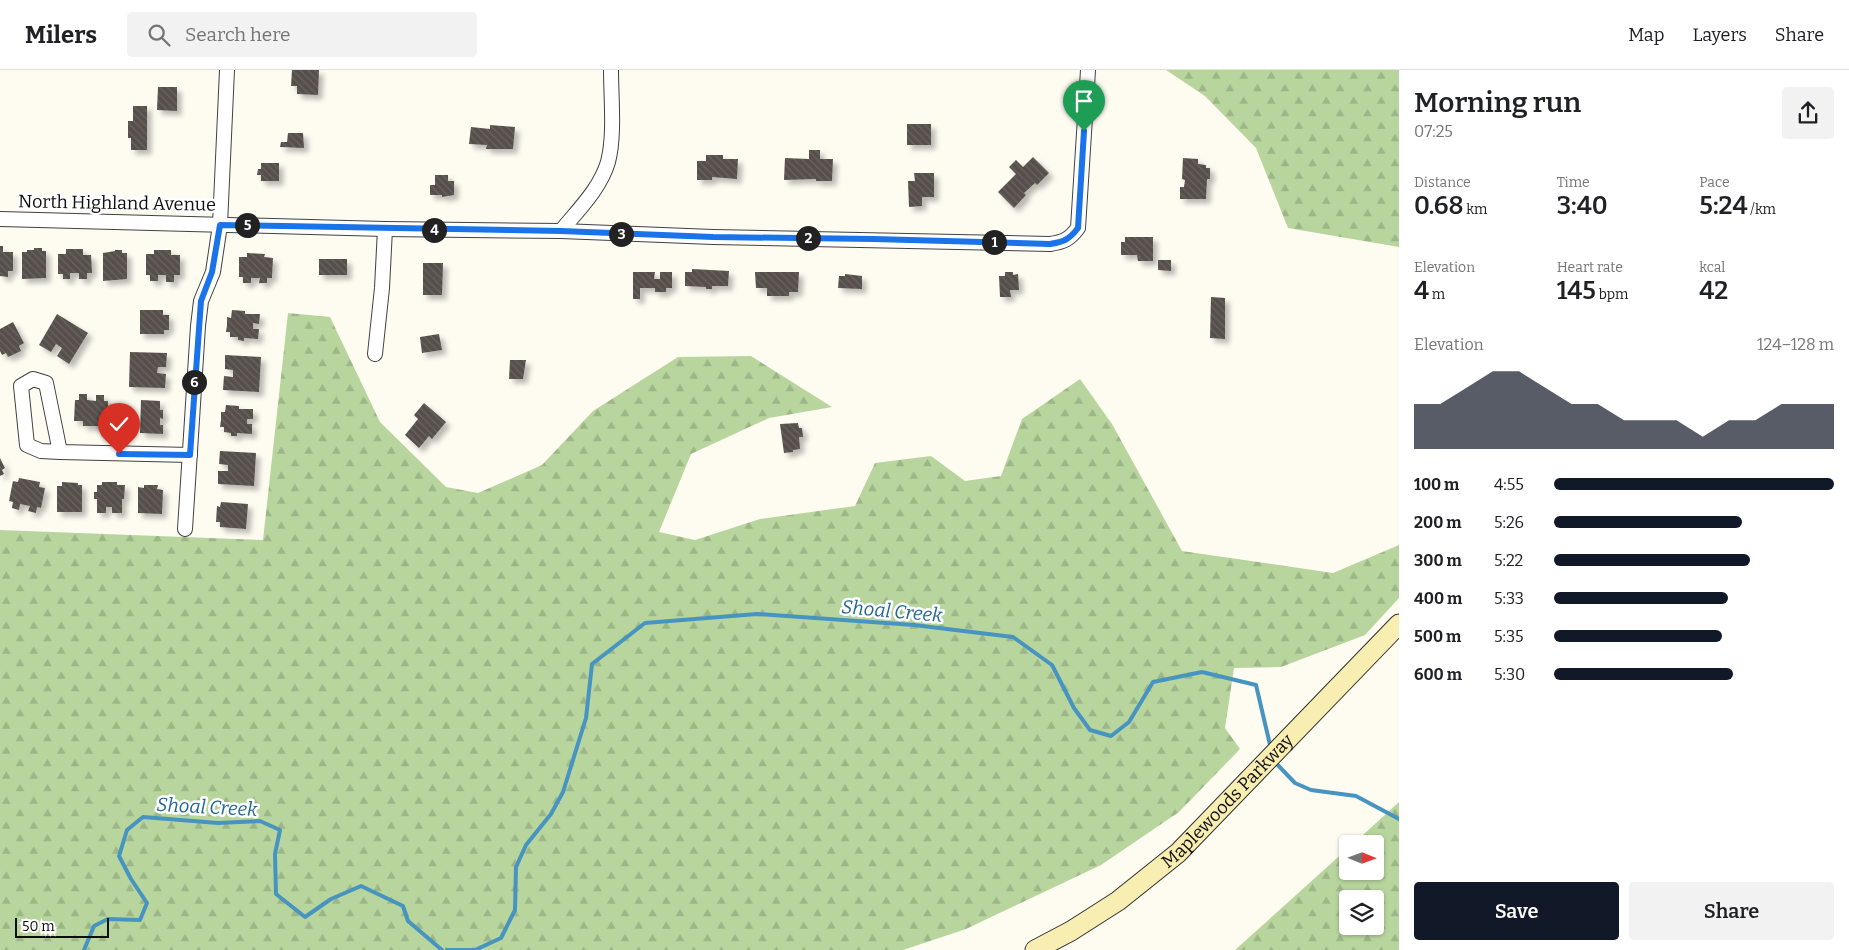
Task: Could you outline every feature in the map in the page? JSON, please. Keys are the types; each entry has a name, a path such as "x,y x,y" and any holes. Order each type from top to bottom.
{"main road":[{"name":"Maplewoods Parkway","path":"1035,950 1071,931 1118,901 1178,853 1399,624"}],"street":[{"path":"185,529 201,301 212,272 220,225 227,70"},
{"path":"561,231 586,202 608,162 611,140 611,70"},
{"name":"North Highland Avenue","path":"0,219 1050,244 1064,242 1078,228 1088,70"},
{"path":"375,354 382,288 385,229"},
{"path":"60,452 46,383 33,379 21,386 27,445 41,451 60,452 190,455"}],"green space":[{"path":"1166,70 1399,70 1399,247 1288,228 1256,148 1205,96"},
{"path":"288,313 330,317 380,422 446,487 478,493 542,465 593,411 678,357 751,356 832,407 769,418 691,454 659,532 695,540 760,519 855,506 875,463 931,456 965,481 1001,476 1022,419 1080,379 1112,424 1182,551 1333,573 1399,545 1399,598 1365,635 1281,667 1234,668 1225,728 1240,749 1179,812 1101,865 966,929 903,950 0,950 0,530 263,540"},
{"path":"1399,802 1399,950 1235,950 1339,856 1339,880 1384,880 1384,835 1363,835"}],"building":[{"path":"292,70 319,70 318,95 297,94 297,86 291,86"},
{"path":"158,87 177,87 177,111 157,110"},
{"path":"133,106 147,106 147,150 131,150 131,138 128,138 128,121 133,121"},
{"path":"907,124 931,124 931,145 907,145"},
{"path":"490,125 515,127 513,149 486,149 487,145 469,144 471,127 490,129"},
{"path":"288,133 303,133 304,148 280,147 281,142 287,142"},
{"path":"809,150 820,150 820,159 833,159 832,181 816,181 816,179 784,180 785,158 809,159"},
{"path":"706,155 723,155 723,159 738,159 737,179 712,177 712,180 697,180 697,161 706,161"},
{"path":"1033,157 1049,173 1037,185 1035,183 1024,193 1026,195 1014,208 998,192 1016,174 1009,167 1016,160 1023,167"},
{"path":"1183,158 1198,159 1198,164 1206,165 1206,168 1210,168 1210,179 1207,179 1206,199 1180,199 1180,187 1184,187 1185,180 1182,179"},
{"path":"261,163 279,163 279,181 261,181 261,175 257,175 258,169 261,169"},
{"path":"914,173 934,173 934,197 922,197 922,206 909,207 908,181 915,181"},
{"path":"435,175 448,175 448,181 454,181 454,195 442,197 442,195 430,195 430,185 435,185"},
{"path":"1125,237 1153,237 1153,261 1138,261 1137,255 1121,255 1121,242 1125,242"},
{"path":"0,246 3,246 3,252 13,252 13,271 8,271 8,277 0,276"},
{"path":"34,248 42,248 42,251 46,251 46,278 22,279 22,252 34,250"},
{"path":"66,249 83,249 83,255 91,255 92,273 87,273 87,279 79,279 79,273 70,273 70,279 63,279 63,274 58,274 58,254 66,254"},
{"path":"122,250 122,253 127,253 127,279 103,281 103,253"},
{"path":"154,250 171,250 171,255 180,255 180,275 174,275 174,282 166,282 166,275 158,275 158,281 150,281 150,275 146,275 146,254 154,254"},
{"path":"247,253 265,254 264,257 273,258 272,278 267,278 267,283 259,283 260,278 251,278 251,283 243,283 243,277 239,277 239,257 247,257"},
{"path":"319,259 347,259 347,275 319,275"},
{"path":"1158,260 1171,260 1171,271 1158,270"},
{"path":"423,263 443,263 442,295 423,295"},
{"path":"692,269 729,271 728,286 712,286 712,289 706,289 706,287 685,286 685,272 692,272"},
{"path":"633,272 655,272 654,279 660,279 660,272 672,272 672,288 666,288 666,292 655,292 655,288 640,288 640,299 633,299"},
{"path":"755,272 799,272 798,292 789,292 789,296 767,296 767,288 756,288"},
{"path":"1005,272 1013,272 1013,275 1018,274 1019,290 1010,290 1011,297 1000,297 999,276 1005,276"},
{"path":"845,274 862,276 862,289 838,288 839,276 845,276"},
{"path":"1211,297 1225,298 1225,339 1210,338"},
{"path":"140,310 163,310 163,315 169,315 169,330 164,330 164,334 140,334"},
{"path":"232,310 245,311 245,314 260,314 259,324 253,323 253,329 259,329 258,339 244,338 244,341 238,340 238,337 230,337 230,332 226,332 227,317 231,318"},
{"path":"57,314 88,333 69,364 57,356 62,348 56,344 51,352 39,345"},
{"path":"13,322 24,343 19,346 21,351 8,357 6,353 2,355 0,351 0,329"},
{"path":"439,334 442,350 422,353 420,337"},
{"path":"130,352 167,353 166,367 158,367 157,373 166,374 165,388 129,387"},
{"path":"225,355 261,357 259,392 223,390 224,376 233,377 233,370 225,369"},
{"path":"510,360 526,360 523,379 509,379"},
{"path":"79,394 87,394 87,400 96,401 96,395 104,395 104,401 108,401 108,421 102,421 99,426 83,426 83,421 74,421 75,400 79,400"},
{"path":"141,400 160,401 163,419 160,418 160,425 163,425 163,434 140,433"},
{"path":"424,403 446,422 432,439 429,436 419,448 405,435 418,419 414,415"},
{"path":"226,405 239,406 239,409 253,409 253,419 247,419 247,424 252,424 252,434 237,433 237,436 231,436 231,433 224,432 224,427 220,427 221,412 225,412"},
{"path":"798,423 799,428 802,428 803,437 799,437 800,449 784,453 780,424"},
{"path":"220,451 256,453 254,486 218,484 218,471 228,471 228,465 219,464"},
{"path":"0,458 5,468 2,470 4,474 0,476"},
{"path":"19,478 40,482 39,487 45,488 41,508 37,507 36,513 28,511 30,506 20,504 19,510 12,508 13,502 9,501 13,481 18,482"},
{"path":"62,482 82,485 82,512 57,512 57,486 62,486"},
{"path":"102,482 117,482 117,485 125,485 122,513 112,513 112,507 106,507 106,513 97,513 97,499 94,499 94,492 97,492 97,485 102,485"},
{"path":"144,485 158,485 157,489 163,490 162,514 138,513 138,487 144,488"},
{"path":"221,502 248,504 246,529 220,527 220,522 216,522 217,506 220,507"}],"waterway":[{"name":"Shoal Creek","path":"447,950 475,950 501,938 515,910 516,867 526,845 551,814 563,792 586,718 592,664 645,623 757,614 914,625 1013,637 1052,665 1074,708 1090,730 1111,736 1129,722 1153,682 1202,672 1256,685 1271,749"},
{"name":"Shoal Creek","path":"1274,761 1295,783 1311,790 1356,796 1399,819"},
{"name":"Shoal Creek","path":"84,950 94,926 108,919 140,920 147,903 119,856 127,830 143,817 218,823 260,821 280,830 275,854 276,894 305,917 331,899 361,886 403,906 408,921 442,950"}],"route":[{"path":"119,454 190,455 201,301 212,272 220,225 561,231 713,237 1050,244 1064,242 1078,228 1084,131"}]}
